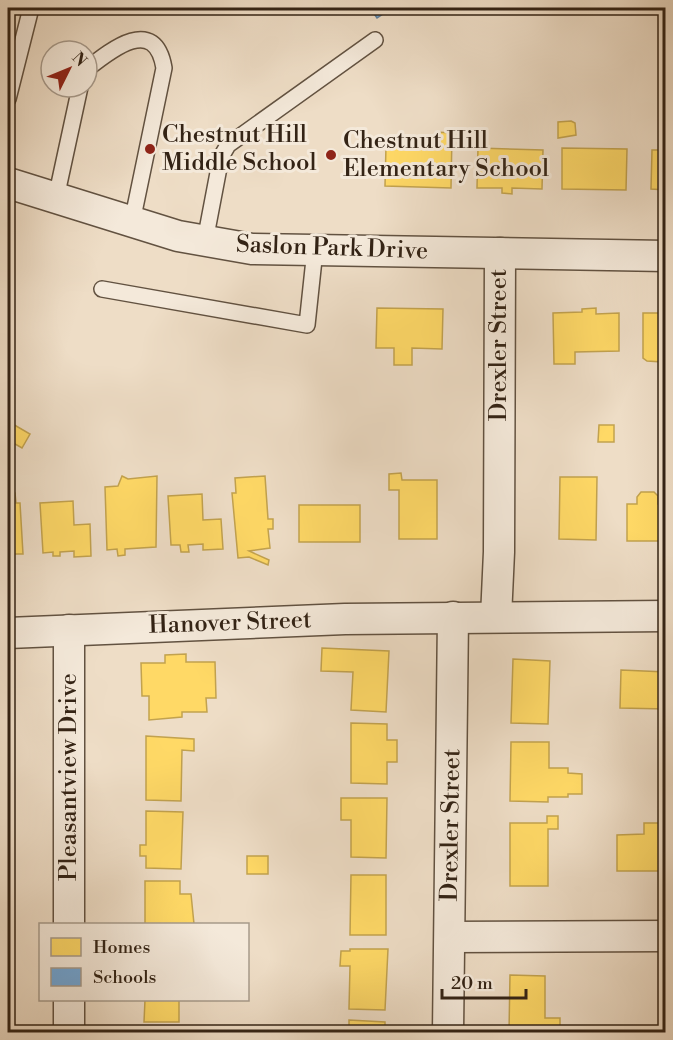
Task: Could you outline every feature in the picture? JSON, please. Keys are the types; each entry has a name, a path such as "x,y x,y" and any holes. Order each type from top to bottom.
{"street":[{"name":"Saslon Park Drive","path":"8,183 178,236 252,249 666,256"},
{"name":"Drexler Street","path":"496,617 499,552 500,253"},
{"path":"496,617 666,616"},
{"name":"Drexler Street","path":"448,1032 453,617"},
{"name":"Hanover Street","path":"8,633 345,619 496,617"},
{"name":"Pleasantview Drive","path":"69,630 69,923"},
{"path":"450,937 666,936"},
{"path":"69,1001 69,1032"}],"lane":[{"path":"8,99 32,9"},
{"path":"99,59 113,48 135,39 152,42 161,52 164,68 161,87 132,222"},
{"path":"205,241 221,157 228,145 375,40"},
{"path":"56,198 77,99"},
{"path":"102,289 307,325 315,250"}],"building: Homes":[{"path":"558,122 575,123 576,135 558,138"},
{"path":"436,132 452,133 451,188 385,186 386,146 435,147"},
{"path":"478,148 543,150 542,189 512,188 512,194 502,193 502,188 477,188"},
{"path":"562,148 627,149 626,190 562,189"},
{"path":"652,150 666,150 666,190 651,189"},
{"path":"377,308 443,309 442,349 412,348 412,365 394,365 394,348 376,348"},
{"path":"596,308 596,314 619,313 619,351 575,352 575,364 554,364 553,313 582,312 582,309"},
{"path":"643,313 666,313 666,367 662,362 647,361 643,358"},
{"path":"11,423 30,434 22,448 8,440"},
{"path":"599,425 614,425 614,442 598,442"},
{"path":"401,473 402,480 437,480 437,539 399,539 399,490 389,490 389,474"},
{"path":"665,474 666,541 627,541 627,504 637,504 637,497 641,492 654,492 658,496 658,504 665,504"},
{"path":"122,476 128,479 157,476 156,547 125,549 125,555 118,556 117,549 107,550 105,487 118,486"},
{"path":"265,476 268,519 273,519 273,529 268,529 270,548 249,551 269,560 268,565 249,557 238,558 232,493 236,493 235,478"},
{"path":"560,477 597,477 596,540 559,539"},
{"path":"15,493 16,503 20,503 23,554 8,554 8,494"},
{"path":"202,494 203,520 221,519 223,549 203,550 203,544 188,545 189,552 181,552 180,545 171,545 168,496"},
{"path":"73,501 74,525 90,524 91,556 74,557 74,551 60,552 60,556 53,556 53,552 43,553 40,503"},
{"path":"299,505 360,505 360,542 299,542"},
{"path":"322,648 389,651 386,712 351,710 353,672 321,671"},
{"path":"186,654 186,662 215,662 216,698 206,698 207,712 182,712 182,717 149,720 149,696 142,696 141,663 165,663 165,655"},
{"path":"513,659 550,661 548,724 511,723"},
{"path":"621,670 666,672 666,709 620,708"},
{"path":"351,723 387,724 387,740 397,740 397,762 387,762 387,784 351,783"},
{"path":"146,736 194,739 194,751 182,750 181,801 146,800"},
{"path":"511,742 549,742 549,768 568,768 568,773 582,774 582,794 548,797 548,802 510,801"},
{"path":"341,798 387,798 386,858 351,857 351,820 341,820"},
{"path":"146,811 183,812 181,869 146,868 146,856 140,856 140,845 146,845"},
{"path":"547,816 558,816 558,829 548,829 548,886 510,886 510,823 547,823"},
{"path":"644,823 663,823 666,828 664,871 617,871 617,835 644,834"},
{"path":"247,856 268,856 268,874 247,874"},
{"path":"351,875 386,875 386,935 350,935"},
{"path":"145,881 180,881 180,894 191,894 194,923 145,923"},
{"path":"350,949 388,949 385,1010 349,1009 350,966 340,966 341,951 350,951"},
{"path":"510,975 545,976 545,1018 560,1018 560,1032 509,1032"},
{"path":"145,1001 179,1001 179,1022 144,1022"},
{"path":"349,1020 385,1022 385,1032 349,1032"}],"building: Schools":[{"path":"370,8 392,8 377,18"}],"place":[{"name":"Chestnut Hill Middle School","path":"150,149"},
{"name":"Chestnut Hill Elementary School","path":"331,155"}]}
